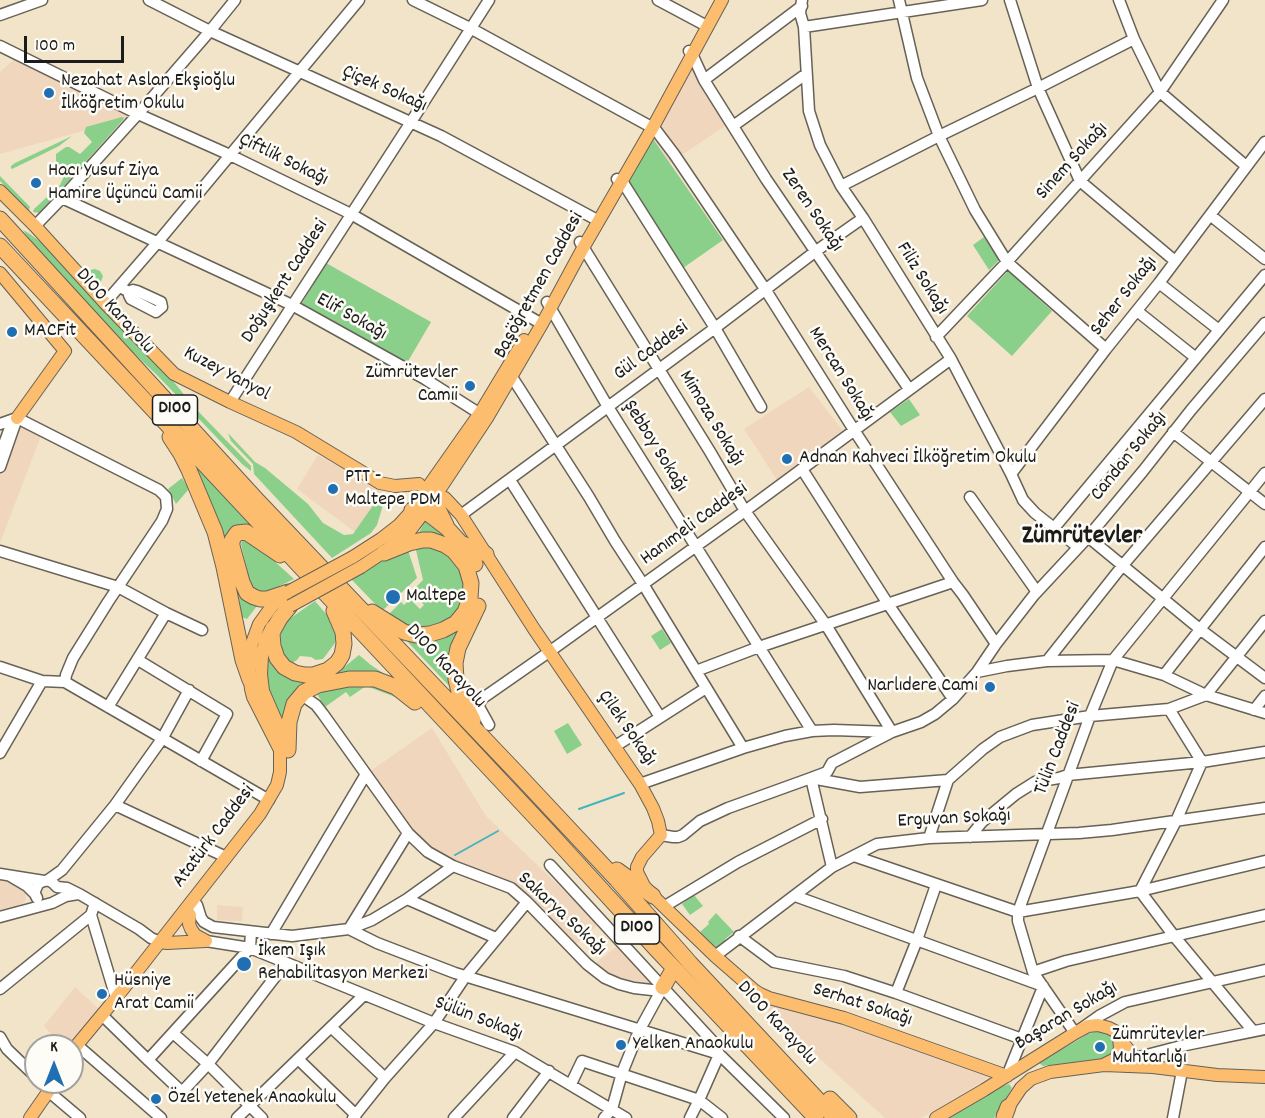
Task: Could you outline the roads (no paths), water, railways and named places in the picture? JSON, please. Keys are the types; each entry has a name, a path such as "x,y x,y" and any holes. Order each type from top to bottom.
{"highway":[{"name":"D100 Karayolu","path":"0,219 315,563 486,730 690,963 835,1118"},
{"name":"D100 Karayolu","path":"0,247 816,1118"},
{"path":"151,407 181,454 215,532 225,567 243,660 250,680"},
{"path":"429,505 461,543 474,563 479,579 477,609 456,654 456,679 464,705 486,730"},
{"path":"309,577 250,534 241,531 232,540 247,592 260,600 289,599 272,633 273,646 277,658 284,667 295,673 313,675 323,672 337,663 342,655 343,632 326,595"},
{"path":"352,599 399,630 416,635 443,630 461,618 470,598 471,583 466,566 454,551 438,542 423,540 384,552"},
{"path":"461,543 486,554"},
{"path":"288,750 291,714 294,704 304,692 330,682 362,678 391,684 461,738"},
{"path":"583,843 659,901"},
{"path":"662,989 674,968"},
{"path":"721,995 772,1040 849,1118"}],"main road":[{"name":"Başöğretmen Caddesi","path":"690,53 717,0"},
{"name":"Başöğretmen Caddesi","path":"357,562 384,552 404,537 429,505 539,322 722,0"},
{"name":"Kuzey Yanyol","path":"0,191 174,374 298,433 380,483 395,486 419,484"},
{"path":"1,275 65,351 17,418"},
{"name":"Başöğretmen Caddesi","path":"357,562 405,520 429,505 483,415 512,377 539,322"},
{"name":"Çilek Sokağı","path":"429,505 461,515 549,652 640,784 653,808 661,835"},
{"path":"289,599 357,562"},
{"name":"Atatürk Caddesi","path":"84,1039 166,939 194,910 279,800 287,780 288,750 263,691 261,665 263,648 269,632 289,599 280,598 263,618 256,630 250,653 251,689 256,704 280,750 280,778 277,785 269,800 225,857 166,939 106,1019 84,1041"},
{"path":"661,835 642,857 637,867 639,877 659,901 715,956"},
{"path":"194,910 189,927 195,935 206,941"},
{"path":"166,939 206,941"},
{"name":"Serhat Sokağı","path":"715,956 754,990 769,998 844,1018 1007,1076"},
{"path":"1075,1033 1089,1026 1098,1025 1109,1028 1115,1031 1135,1058 1153,1067"},
{"name":"Başaran Sokağı","path":"936,1118 1075,1033"},
{"path":"1104,1065 1115,1059 1118,1054 1119,1037"},
{"path":"1004,1114 1021,1088 1031,1079 1050,1072 1104,1065 1265,1077"},
{"path":"1020,1068 1050,1072"},
{"path":"23,1118 38,1094"},
{"path":"35,1116 42,1094"}],"street":[{"path":"0,15 42,0"},
{"name":"Çiçek Sokağı","path":"149,0 210,31 441,136 597,219"},
{"path":"35,226 138,114 235,0"},
{"path":"105,303 125,289 157,243 359,0"},
{"path":"413,0 470,28 650,126"},
{"name":"Doğuşkent Caddesi","path":"230,402 489,0"},
{"path":"658,0 703,24"},
{"path":"899,0 917,78 939,136 975,210 1007,262 1106,350"},
{"path":"804,27 982,0"},
{"path":"1010,0 1038,88 1080,181 1175,261"},
{"path":"1119,0 1134,39 1160,92 1246,166"},
{"name":"Sinem Sokağı","path":"936,337 1160,92 1223,0"},
{"path":"704,80 802,3"},
{"name":"Filiz Sokağı","path":"802,3 800,13 804,27 809,111 820,145 841,186 951,359 1023,500 1035,513 1078,547"},
{"path":"841,186 1134,39"},
{"name":"Çiftlik Sokağı","path":"0,46 351,214 539,322"},
{"name":"Zeren Sokağı","path":"690,53 704,80 766,179 909,389"},
{"path":"733,126 806,74"},
{"name":"Mercan Sokağı","path":"650,126 674,154 765,289 854,430 963,595 993,648 1007,666"},
{"name":"Seher Sokağı","path":"1011,474 1265,142"},
{"path":"620,180 715,328 761,407"},
{"name":"Elif Sokağı","path":"62,198 292,305 425,379 483,415"},
{"path":"1210,215 1265,259"},
{"name":"Gül Caddesi","path":"461,515 863,218"},
{"name":"Mimoza Sokağı","path":"581,245 745,512 826,625 892,732"},
{"path":"1054,528 1265,275"},
{"path":"1159,283 1219,330"},
{"name":"Şebboy Sokağı","path":"550,302 608,407 812,731"},
{"path":"1137,311 1196,358"},
{"name":"Candan Sokağı","path":"661,835 678,837 700,821 728,808 827,772 832,763 892,732 921,722 935,714 976,672 1037,592 1088,537 1265,323"},
{"name":"Hanımeli Caddesi","path":"486,730 479,707 481,700 745,512 951,359"},
{"path":"512,377 743,748"},
{"path":"1047,661 1123,565 1265,399"},
{"path":"0,455 11,425 17,418"},
{"path":"0,467 17,418"},
{"path":"0,424 17,418 159,490 166,497 166,509 162,521 73,658 65,682"},
{"path":"1173,432 1265,504"},
{"path":"802,469 952,699"},
{"name":"Tülin Caddesi","path":"1075,1033 1033,972 1018,927 1018,912 1113,660 1265,473"},
{"path":"510,480 660,717"},
{"path":"970,496 1037,592"},
{"path":"1088,537 1201,630 1265,678"},
{"path":"1164,675 1265,547"},
{"path":"0,551 118,587 202,630"},
{"path":"696,671 759,647 953,582"},
{"path":"108,707 166,613"},
{"path":"929,838 948,780 1000,737 1032,726 1090,716 1169,709 1206,696 1265,621"},
{"path":"138,660 226,714 201,761"},
{"path":"976,672 1047,661 1113,660 1164,675 1206,696 1265,713"},
{"path":"0,667 42,681 65,682 269,800"},
{"path":"0,753 42,681"},
{"path":"614,747 706,688"},
{"path":"51,883 115,805 162,739 189,690"},
{"name":"Sakarya Sokağı","path":"300,696 316,705 408,833 428,852 453,866 504,884 517,892 587,964 604,978 634,988 662,989"},
{"path":"1254,710 1265,696"},
{"path":"1169,709 1202,762"},
{"name":"Candan Sokağı","path":"640,784 743,748 785,736 834,730 892,732"},
{"path":"970,837 982,822 1016,794 1035,782 1068,775 1202,762 1265,752"},
{"path":"1140,891 1176,821 1202,762"},
{"path":"271,934 366,774"},
{"path":"832,867 811,778 860,787 948,780"},
{"path":"115,805 225,857"},
{"name":"Erguvan Sokağı","path":"715,956 832,867 877,844 929,838 1112,830 1265,808"},
{"path":"659,901 822,819"},
{"path":"349,929 408,833"},
{"path":"854,856 1018,912 1140,891 1265,861"},
{"path":"550,865 714,1043 719,1054 784,1118"},
{"path":"194,910 208,926 251,932 292,936 349,929 369,922 407,899 453,866"},
{"path":"5,875 27,886 40,902 50,902 58,895 51,883"},
{"path":"5,875 67,888 151,938 166,939"},
{"path":"15,912 33,901 36,886 41,882 51,883"},
{"path":"896,993 936,885"},
{"path":"1140,891 1174,936 1253,1031"},
{"path":"0,916 73,894 81,895"},
{"path":"795,896 1043,987 1007,1076"},
{"path":"407,899 496,938"},
{"path":"298,1059 354,1116 434,1023 465,977 527,902"},
{"path":"94,903 91,915 116,998"},
{"path":"0,987 91,915"},
{"path":"1033,972 1066,961 1265,915"},
{"path":"349,929 377,943 465,977 719,1054"},
{"path":"148,1060 250,948 251,932"},
{"path":"739,936 774,962 844,976 1022,1039"},
{"name":"Sülün Sokağı","path":"206,941 250,948 434,1023 516,1052 627,1118"},
{"path":"106,1019 182,1092 208,1064 285,964"},
{"name":"Başaran Sokağı","path":"1075,1033 1099,1016 1125,1002 1265,970"},
{"path":"604,1118 612,1109 622,1073 639,1031 662,989"},
{"path":"237,1118 364,995"},
{"path":"331,1027 385,1078"},
{"path":"1135,1058 1265,1029"},
{"path":"173,1033 262,1118"},
{"path":"0,1037 3,1051 24,1067"},
{"path":"454,1118 516,1052"},
{"path":"84,1054 161,1118"},
{"path":"690,1118 719,1054"},
{"path":"571,1084 582,1061 699,1100 722,1118"},
{"path":"517,1117 549,1071"},
{"path":"1173,1118 1182,1071"},
{"path":"56,1094 80,1118"}],"waterway":[{"path":"579,809 624,793"},
{"path":"455,855 498,831"}],"place":[{"name":"Nezahat Aslan Ekşioğlu İlköğretim Okulu","path":"49,93"},
{"name":"Hacı Yusuf Ziya Hamire Üçüncü Camii","path":"36,183"},
{"name":"MACFit","path":"12,332"},
{"name":"Zümrütevler Camii","path":"470,386"},
{"name":"Adnan Kahveci İlköğretim Okulu","path":"787,459"},
{"name":"PTT - Maltepe PDM","path":"333,489"},
{"name":"Maltepe","path":"393,597"},
{"name":"Narlıdere Cami","path":"990,687"},
{"name":"İkem Işık Rehabilitasyon Merkezi","path":"244,964"},
{"name":"Hüsniye Arat Camii","path":"102,994"},
{"name":"Yelken Anaokulu","path":"621,1045"},
{"name":"Zümrütevler Muhtarlığı","path":"1100,1047"},
{"name":"Özel Yetenek Anaokulu","path":"156,1099"}],"district":[{"name":"Zümrütevler","path":"1082,538"}]}
